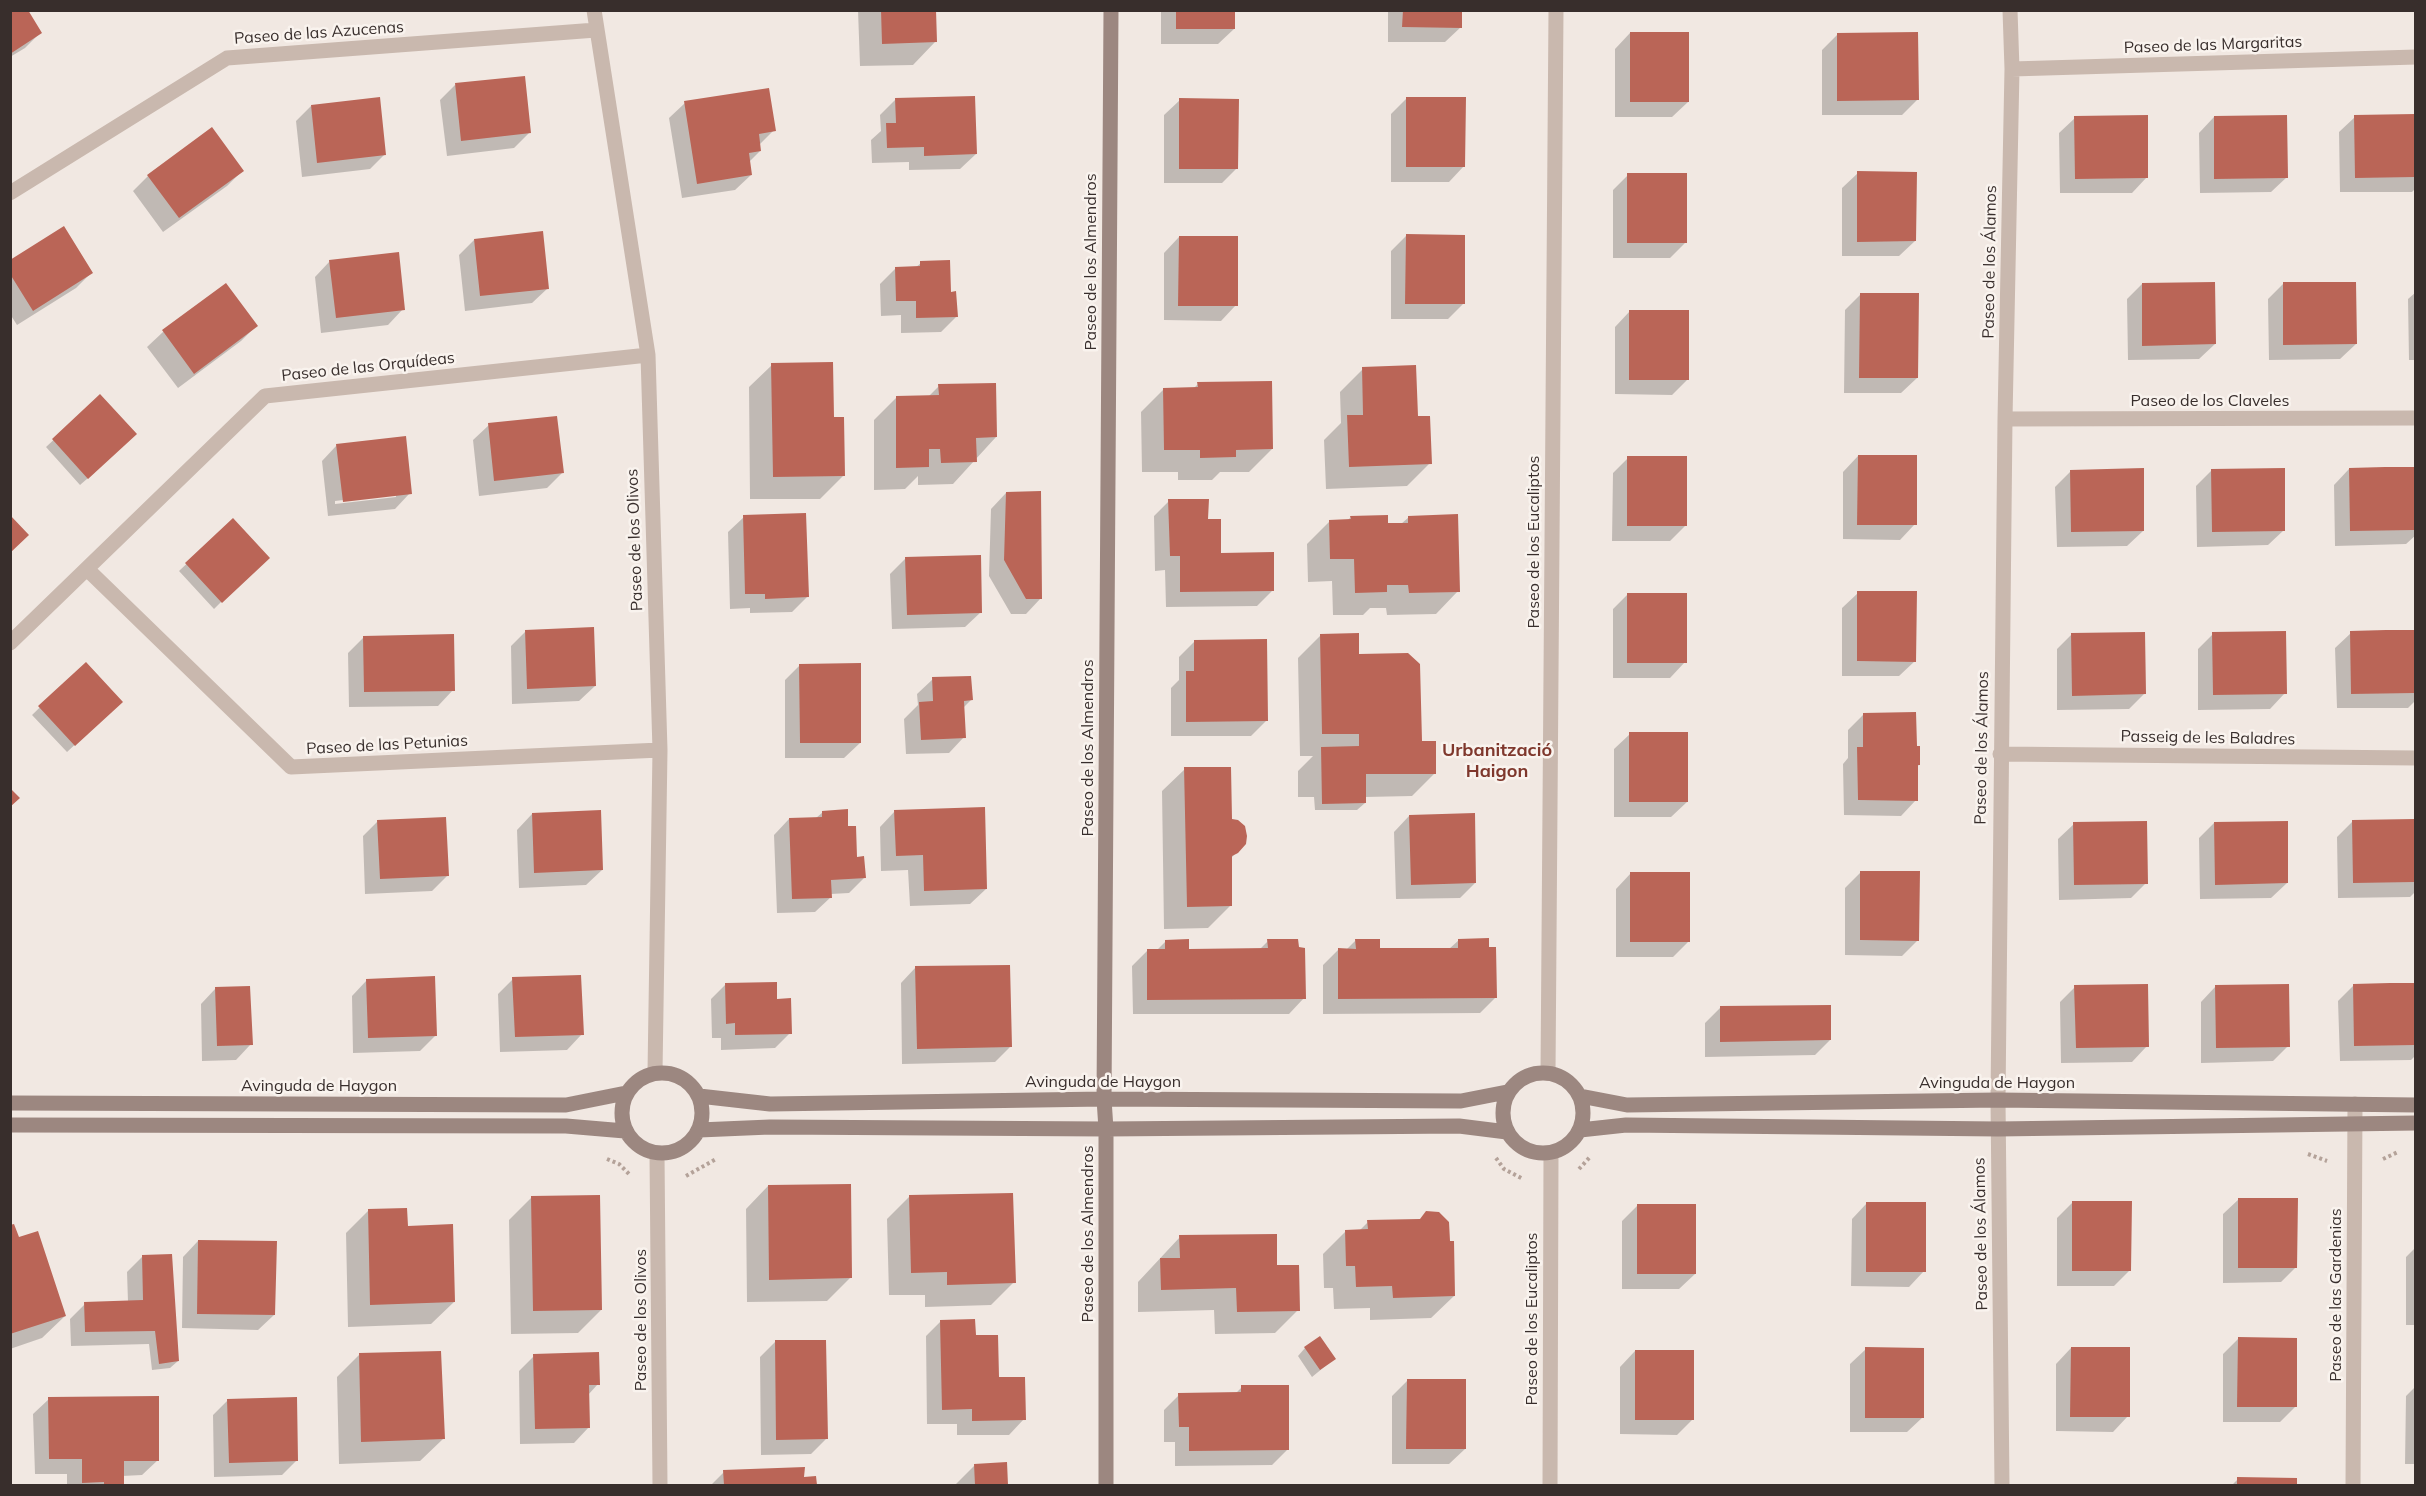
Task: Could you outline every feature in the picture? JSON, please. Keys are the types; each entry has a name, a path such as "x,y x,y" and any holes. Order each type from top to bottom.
{"street":[{"name":"Paseo de los Olivos","path":"594,10 648,355 660,750 655,1072"},
{"name":"Paseo de los Almendros","path":"1106,1485 1106,1129 1104,1099 1111,10"},
{"name":"Paseo de los Eucaliptos","path":"1548,1073 1556,10"},
{"name":"Paseo de los Álamos","path":"2002,1485 1998,1100 2000,754 2012,69 2010,10"},
{"name":"Paseo de las Azucenas","path":"10,193 228,58 596,30"},
{"name":"Paseo de las Margaritas","path":"2012,69 2415,57"},
{"name":"Paseo de las Orquídeas","path":"10,643 88,570 265,396 648,355"},
{"name":"Paseo de los Claveles","path":"2005,419 2415,418"},
{"name":"Paseo de las Petunias","path":"88,570 291,767 660,750"},
{"name":"Passeig de les Baladres","path":"2000,754 2415,758"},
{"path":"655,1072 675,1074 690,1083 699,1096 702,1111 699,1130 689,1144 670,1153 649,1152 631,1140 622,1125 622,1104 626,1093 634,1082 655,1072"},
{"path":"1537,1072 1548,1073 1556,1074 1571,1083 1580,1096 1584,1111 1580,1130 1570,1144 1551,1153 1531,1152 1513,1140 1507,1131 1504,1125 1504,1104 1508,1092 1516,1082 1537,1072"},
{"name":"Avinguda de Haygon","path":"699,1096 770,1104 1104,1099 1461,1101 1508,1092"},
{"name":"Avinguda de Haygon","path":"10,1103 566,1105 626,1093"},
{"name":"Avinguda de Haygon","path":"1580,1096 1627,1105 1998,1100 2415,1105"},
{"name":"Paseo de las Gardenias","path":"2353,1485 2355,1104"},
{"path":"1580,1130 1626,1125 1998,1129 2415,1123"},
{"path":"10,1125 566,1126 625,1131"},
{"path":"699,1130 770,1127 1106,1129 1459,1126 1507,1131"},
{"name":"Paseo de los Eucaliptos","path":"1550,1485 1551,1153"},
{"name":"Paseo de los Olivos","path":"657,1154 660,1485"}],"building":[{"path":"10,10 28,10 42,33 10,54"},
{"path":"881,10 936,10 937,42 882,44"},
{"path":"1176,10 1235,10 1235,29 1176,29"},
{"path":"1403,10 1462,10 1462,28 1402,27"},
{"path":"1630,32 1689,32 1689,102 1630,102"},
{"path":"1918,32 1919,100 1837,101 1837,33"},
{"path":"525,76 531,133 461,141 455,83"},
{"path":"769,88 776,131 759,134 761,151 749,153 752,175 697,184 684,101"},
{"path":"975,96 977,154 924,156 924,147 887,148 886,123 896,123 895,98"},
{"path":"380,97 386,155 317,163 311,105"},
{"path":"1406,97 1466,97 1465,167 1406,167"},
{"path":"1179,98 1239,99 1238,169 1179,169"},
{"path":"2415,114 2415,177 2355,178 2354,115"},
{"path":"2148,115 2148,178 2075,179 2074,116"},
{"path":"2287,115 2288,178 2214,179 2214,116"},
{"path":"212,127 244,171 179,218 147,175"},
{"path":"1857,171 1917,172 1916,241 1857,242"},
{"path":"1627,173 1687,173 1687,243 1627,243"},
{"path":"64,226 93,273 33,311 10,274 10,260"},
{"path":"543,231 549,289 480,296 474,239"},
{"path":"1406,234 1465,235 1465,304 1405,304"},
{"path":"1179,236 1238,236 1238,306 1178,306"},
{"path":"399,252 405,310 336,318 329,260"},
{"path":"950,260 951,292 956,291 958,317 916,318 916,301 896,301 895,267 920,266 920,261"},
{"path":"2215,282 2216,344 2142,346 2142,283"},
{"path":"2283,282 2356,282 2357,344 2283,345"},
{"path":"226,283 258,326 194,374 162,330"},
{"path":"1860,293 1919,293 1918,378 1859,378"},
{"path":"1629,310 1689,310 1689,380 1629,380"},
{"path":"833,362 834,417 844,417 845,476 773,477 771,363"},
{"path":"1416,365 1418,416 1430,416 1432,464 1349,467 1347,415 1363,415 1362,367"},
{"path":"1272,381 1273,449 1236,450 1236,457 1200,458 1200,450 1164,450 1163,388 1198,387 1197,382"},
{"path":"996,383 997,437 976,438 977,462 941,463 940,449 929,449 929,467 896,468 896,396 939,395 938,384"},
{"path":"100,394 137,434 88,479 52,439"},
{"path":"557,416 564,473 494,481 488,423"},
{"path":"406,436 412,494 343,502 336,444"},
{"path":"1858,455 1917,455 1917,525 1857,525"},
{"path":"1627,456 1687,456 1687,526 1627,526"},
{"path":"2415,467 2415,530 2350,531 2349,468"},
{"path":"2144,468 2144,531 2071,532 2070,470"},
{"path":"2285,468 2285,531 2212,532 2211,469"},
{"path":"1041,491 1042,599 1026,599 1004,560 1006,492"},
{"path":"1168,499 1209,499 1208,519 1221,519 1221,553 1274,552 1274,591 1180,592 1180,556 1170,556"},
{"path":"806,513 809,597 765,599 765,594 745,594 743,515"},
{"path":"1458,514 1460,592 1409,593 1408,585 1387,585 1387,592 1355,593 1354,559 1330,559 1329,520 1351,519 1350,516 1388,515 1388,523 1408,523 1408,516"},
{"path":"10,515 29,535 10,553"},
{"path":"233,518 270,558 222,603 185,563"},
{"path":"981,555 982,613 907,615 905,557"},
{"path":"1857,591 1917,591 1916,662 1857,661"},
{"path":"1627,593 1687,593 1687,663 1627,663"},
{"path":"594,627 596,686 527,689 525,630"},
{"path":"2415,630 2415,693 2351,694 2350,631"},
{"path":"2286,631 2287,694 2213,695 2212,632"},
{"path":"2145,632 2146,694 2072,696 2071,633"},
{"path":"1359,633 1359,654 1408,653 1420,664 1422,741 1436,741 1436,774 1366,774 1366,803 1322,804 1321,747 1359,746 1359,734 1322,734 1320,634"},
{"path":"454,634 455,691 364,692 363,636"},
{"path":"1267,639 1268,721 1186,722 1186,671 1194,671 1194,640"},
{"path":"86,662 123,702 75,746 38,706"},
{"path":"861,663 861,743 800,743 799,664"},
{"path":"971,676 973,700 964,701 966,738 921,740 919,702 933,701 932,677"},
{"path":"1916,712 1917,746 1920,746 1918,801 1858,800 1857,747 1863,747 1863,713"},
{"path":"1629,732 1688,732 1688,802 1629,802"},
{"path":"1184,767 1231,767 1232,819 1238,820 1245,826 1247,836 1246,844 1232,856 1232,906 1187,907"},
{"path":"10,788 20,798 10,807"},
{"path":"985,807 987,889 924,891 923,855 896,856 894,810"},
{"path":"848,809 848,826 856,826 857,857 864,856 866,878 831,880 832,898 792,899 789,818 822,817 822,811"},
{"path":"601,810 603,870 534,873 532,813"},
{"path":"1475,813 1476,883 1411,885 1409,815"},
{"path":"446,817 449,876 380,879 377,820"},
{"path":"2415,819 2415,882 2353,883 2352,820"},
{"path":"2147,821 2148,884 2074,885 2073,822"},
{"path":"2288,821 2288,883 2215,885 2214,822"},
{"path":"1860,871 1920,871 1919,941 1860,940"},
{"path":"1630,872 1690,872 1690,942 1630,942"},
{"path":"1489,938 1489,947 1496,947 1497,998 1338,999 1338,948 1356,949 1355,939 1380,939 1380,948 1458,948 1458,939"},
{"path":"1189,939 1189,949 1268,948 1267,939 1298,939 1299,947 1305,948 1306,999 1147,1000 1147,949 1165,949 1165,940"},
{"path":"1010,965 1012,1047 917,1049 915,966"},
{"path":"581,975 584,1035 515,1037 512,977"},
{"path":"435,976 437,1036 368,1038 366,979"},
{"path":"777,982 777,999 791,998 792,1034 735,1035 735,1023 726,1024 725,983"},
{"path":"2415,983 2415,1045 2354,1046 2353,984"},
{"path":"2148,984 2149,1047 2076,1048 2074,985"},
{"path":"2289,984 2290,1047 2216,1048 2215,985"},
{"path":"250,986 253,1045 217,1046 215,987"},
{"path":"1831,1005 1831,1040 1720,1042 1720,1006"},
{"path":"851,1184 852,1278 769,1280 768,1185"},
{"path":"1013,1193 1016,1283 947,1285 947,1272 911,1273 909,1195"},
{"path":"600,1195 602,1310 533,1311 531,1196"},
{"path":"2238,1198 2298,1198 2297,1268 2238,1268"},
{"path":"2072,1201 2132,1201 2131,1271 2072,1271"},
{"path":"1866,1202 1926,1202 1926,1272 1866,1272"},
{"path":"1637,1204 1696,1204 1696,1274 1637,1274"},
{"path":"407,1208 408,1226 453,1224 455,1302 370,1305 368,1209"},
{"path":"1426,1211 1439,1212 1449,1222 1450,1241 1454,1241 1455,1296 1393,1298 1392,1286 1356,1287 1355,1266 1346,1266 1345,1230 1368,1229 1367,1220 1420,1219"},
{"path":"14,1224 19,1237 38,1231 66,1316 10,1334 10,1225"},
{"path":"1277,1234 1277,1265 1299,1265 1300,1311 1237,1312 1236,1288 1161,1290 1160,1258 1180,1258 1179,1235"},
{"path":"198,1240 277,1241 275,1315 197,1314"},
{"path":"172,1254 179,1361 159,1364 155,1331 85,1332 84,1302 143,1300 142,1255"},
{"path":"975,1319 976,1335 998,1335 999,1377 1025,1377 1026,1420 972,1421 972,1409 942,1410 940,1320"},
{"path":"1320,1336 1336,1359 1320,1370 1304,1347"},
{"path":"2238,1337 2297,1338 2297,1407 2237,1407"},
{"path":"775,1340 826,1340 828,1439 776,1440"},
{"path":"1865,1347 1924,1348 1924,1418 1865,1418"},
{"path":"2071,1347 2130,1347 2130,1417 2070,1417"},
{"path":"1635,1350 1694,1350 1694,1420 1635,1420"},
{"path":"441,1351 445,1439 361,1442 359,1353"},
{"path":"599,1352 600,1385 589,1385 590,1428 535,1429 533,1354"},
{"path":"1407,1379 1466,1379 1466,1449 1406,1449"},
{"path":"1241,1385 1289,1385 1289,1450 1189,1451 1189,1427 1179,1427 1178,1393 1241,1392"},
{"path":"159,1396 159,1461 124,1461 124,1485 104,1485 104,1482 82,1483 82,1459 49,1459 48,1397"},
{"path":"297,1397 298,1461 229,1463 227,1399"},
{"path":"1007,1462 1008,1485 975,1485 974,1464"},
{"path":"805,1467 804,1477 816,1476 817,1485 724,1485 723,1470"},
{"path":"2237,1477 2297,1478 2297,1485 2237,1485"}],"district":[{"name":"Urbanització Haigon","path":"1497,762"}]}
